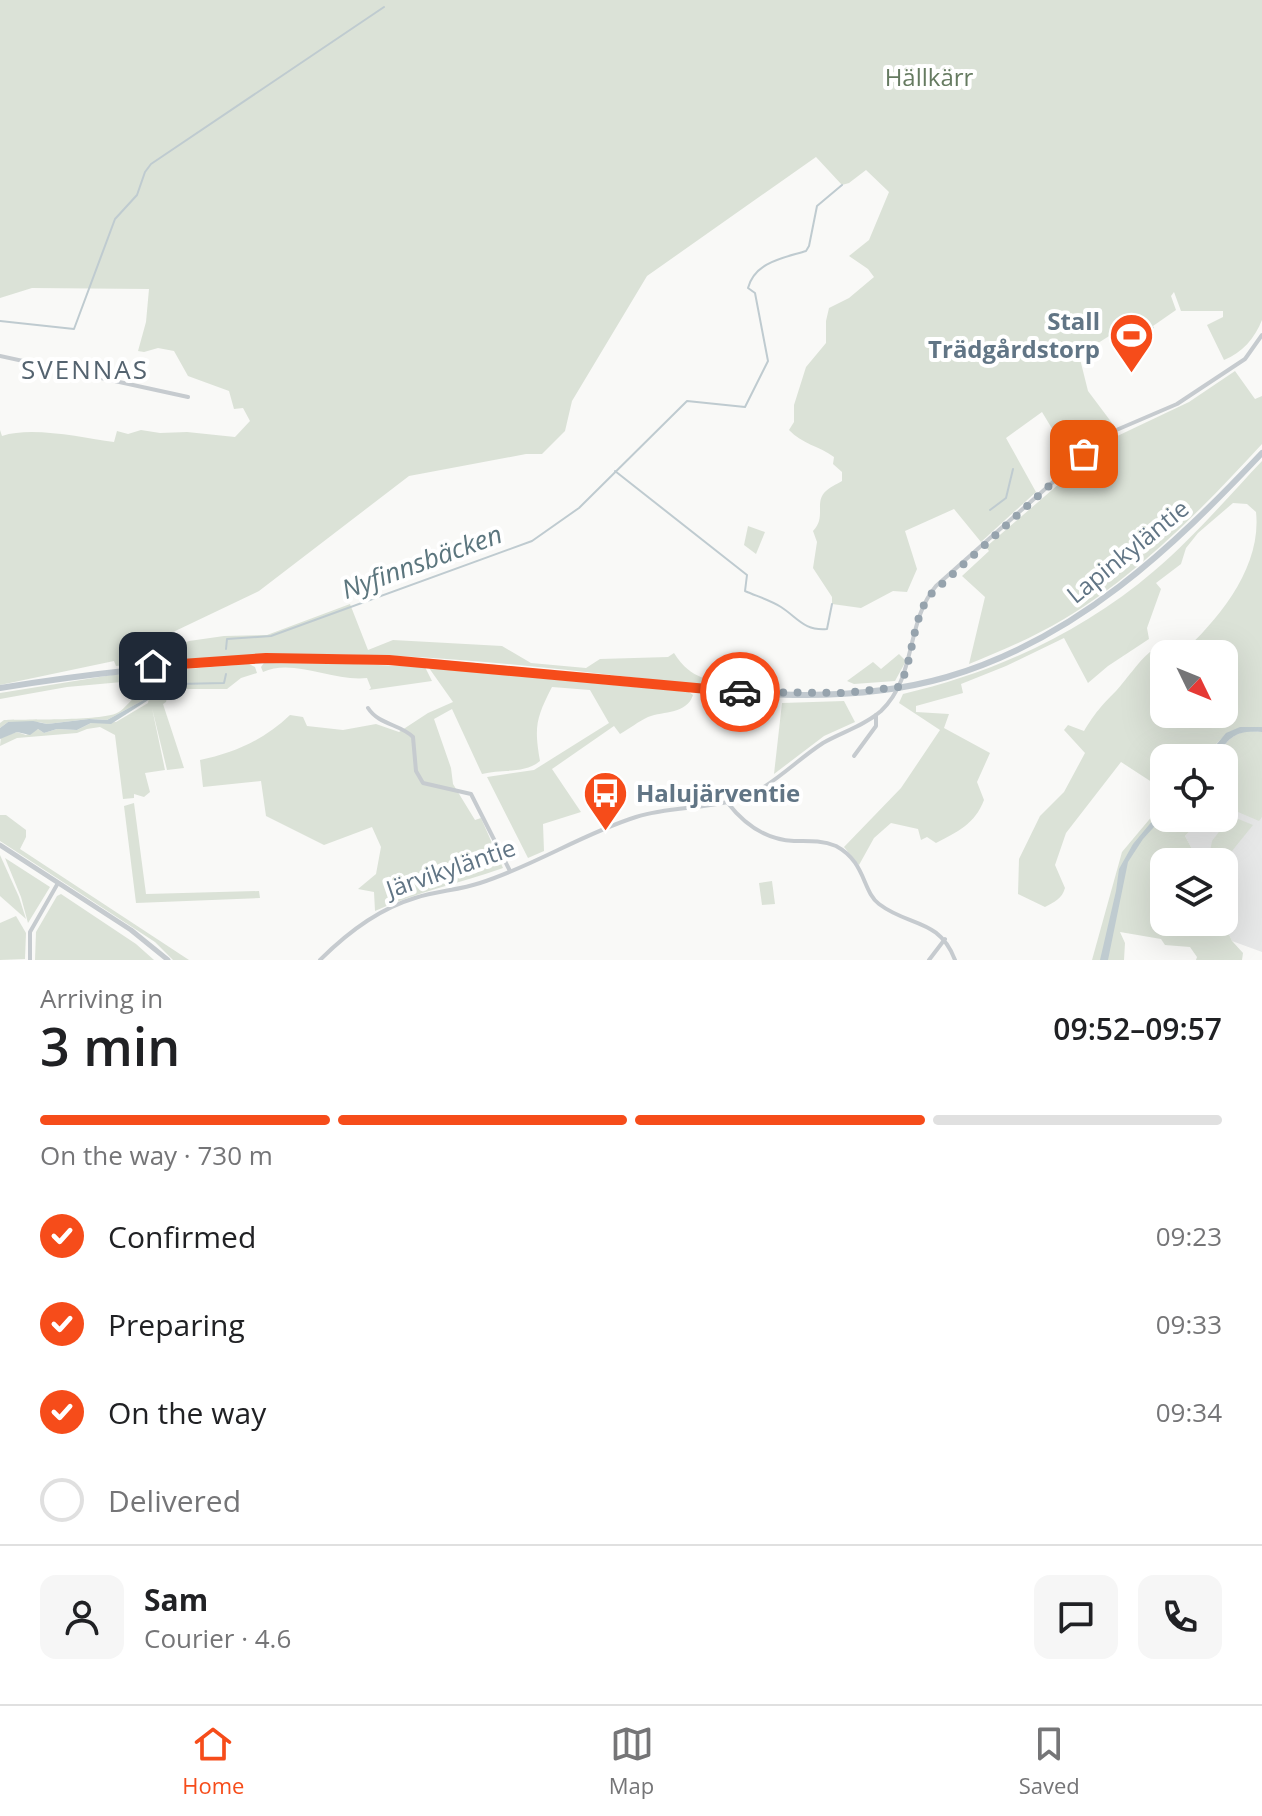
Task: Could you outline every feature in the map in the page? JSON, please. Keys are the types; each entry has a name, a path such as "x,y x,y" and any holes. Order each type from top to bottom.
{"main road":[{"name":"Lapinkyläntie","path":"0,688 153,666 293,658 438,663 748,693 845,693 899,687 945,677 1001,657 1087,612 1174,542 1262,453"}],"street":[{"path":"899,687 922,606 936,586 1107,434 1177,404 1245,359 1262,335"},
{"path":"0,356 188,397"},
{"name":"Järvikyläntie","path":"320,960 358,927 395,905 425,895 479,884 637,817 727,802 763,788 824,742 876,715 899,687"},
{"path":"368,708 373,716 413,737 416,771 423,783 471,794 510,871"},
{"path":"854,756 876,726 876,715"},
{"path":"727,802 741,818 767,836 779,840 826,843 840,849 860,868 877,903 933,929 945,939 955,960"},
{"path":"0,845 155,947 168,960"},
{"path":"30,960 30,932 58,883"},
{"path":"929,960 945,939"}],"shaded area":[{"path":"153,697 111,724 91,723 77,730 57,729 44,733 38,729 30,735 17,732 0,739 0,728 8,722 47,724 107,720"},
{"path":"1262,727 1262,732 1245,732 1234,736 1226,744 1217,744 1226,733 1238,728"},
{"path":"1262,792 1262,952 1232,941 1230,936 1238,936 1238,848 1191,848 1185,836 1189,832 1238,832 1238,796"},
{"path":"1150,824 1150,831 1128,862 1108,960 1100,960 1119,869 1133,844"}],"green space":[{"name":"Hällkärr","path":"0,0 1262,0 1262,320 1247,344 1224,360 1207,325 1223,317 1223,311 1181,311 1174,292 1171,296 1176,310 1154,328 1123,346 1114,333 1079,355 1088,391 1115,427 1071,460 1042,412 1006,438 1036,492 981,542 954,509 905,531 917,569 907,592 893,591 861,608 832,604 832,597 813,568 817,542 813,531 819,521 821,497 842,481 842,472 833,464 834,457 799,439 789,430 794,422 794,405 806,367 826,343 829,308 849,298 874,277 849,256 869,240 889,192 866,170 842,185 816,157 647,276 572,401 565,431 542,454 526,454 409,476 259,591 148,644 154,655 189,641 267,635 350,604 368,650 393,640 502,646 531,663 586,668 600,659 668,657 674,653 695,674 710,680 739,683 738,688 482,662 327,654 256,655 116,666 114,661 0,685 0,430 2,436 43,432 114,442 117,431 128,434 141,430 235,437 250,421 243,408 234,409 229,391 188,376 174,351 158,348 138,351 146,322 149,289 32,288 0,298"},
{"path":"1235,371 1255,399 1262,396 1262,444 1194,515 1118,582 1053,626 969,664 985,597 962,576 989,551 986,547 1111,439 1189,402"},
{"path":"1262,461 1262,727 1235,730 1216,744 1150,744 1150,781 1121,762 1066,833 1055,865 1065,888 1062,895 1045,907 1018,894 1019,859 1040,816 1064,792 1085,753 1064,730 1068,725 1084,731 1098,710 1150,652 1150,728 1238,728 1238,640 1195,640 1235,590 1252,552 1256,512 1247,504 1233,503 1198,533 1186,548 1181,564 1156,583 1161,589 1147,628 1149,639 1088,683 1064,638 961,684 963,693 916,706 916,712 949,714 944,728 990,753 977,782 984,800 970,821 936,843 927,837 921,840 918,829 891,823 874,838 859,865 844,847 901,788 940,730 899,703 903,694 1004,662 1067,631 1127,593 1210,518"},
{"path":"748,526 765,532 756,554 744,545"},
{"path":"899,654 906,661 895,681 854,684 847,681 873,662 881,669"},
{"path":"264,663 425,667 432,681 369,690 367,678 287,668 263,672 261,667"},
{"path":"249,664 255,667 257,673 241,678 227,689 178,689 168,694 163,704 184,768 167,770 152,708 165,770 145,773 150,792 144,797 134,794 134,798 123,799 115,735 100,727 77,733 17,738 0,746 1,737 17,732 26,735 38,729 44,733 57,729 77,730 91,723 116,722 148,703 149,697 107,720 47,724 8,722 0,728 4,720 108,716 120,711 141,694 122,682 67,687 0,699 0,693 112,675"},
{"path":"429,668 689,692 693,695 686,706 648,717 620,734 614,726 552,769 581,812 543,824 544,851 528,858 487,777 534,770 609,723 590,690 552,687 538,723 540,761 520,770 482,774 452,709 434,719 451,768 453,784 475,820 481,818 503,868 375,911 374,892 358,889 376,874 381,847 372,827 324,845 266,816 261,781 203,787 200,760 248,744 270,732 290,715 303,717 307,726 343,730 376,724 399,732 428,713 453,702"},
{"path":"844,701 855,722 824,736 774,774 782,703"},
{"path":"1262,732 1262,817 1259,821 1238,812 1238,744 1226,744 1241,733"},
{"path":"134,803 146,894 259,891 260,898 136,903 124,806"},
{"path":"0,815 6,815 26,830 20,849 189,960 173,960 155,942 0,841"},
{"path":"1150,819 1150,832 1189,832 1185,836 1191,848 1150,848 1150,936 1230,936 1243,953 1242,960 1196,960 1190,947 1165,945 1161,939 1120,932 1125,943 1124,960 1092,960 1122,852"},
{"path":"1238,819 1253,825 1234,848 1211,848 1219,832 1238,832"},
{"path":"0,855 19,897 26,919 0,896"},
{"path":"5,858 50,887 28,923 21,897"},
{"path":"772,881 775,904 762,905 759,883"},
{"path":"61,894 136,944 154,960 35,960 36,932"},
{"path":"16,916 26,933 25,959 0,960 0,923"}],"waterway":[{"path":"0,321 74,329 115,219 137,195 151,164 384,7"},
{"name":"Nyfinnsbäcken","path":"226,649 227,639 271,636 532,541 579,508 687,401 745,407 768,361 755,293 748,288 763,267 806,251 817,206 842,185"},
{"path":"990,510 1006,498 1013,469"},
{"name":"Nyfinnsbäcken","path":"615,471 747,575 745,591 777,605 812,628 827,629 832,604"},
{"name":"Nyfinnsbäcken","path":"154,696 177,684 224,683 226,674"}],"way so far":[{"path":"740,692 845,693 899,687 922,606 936,586 1084,454"}],"place":[{"name":"Stall Trädgårdstorp","path":"1131,375"},
{"name":"Halujärventie","path":"605,833"}],"district":[{"name":"SVENNAS","path":"85,370"}],"route":[{"path":"153,666 266,658 389,660 740,692"}]}
